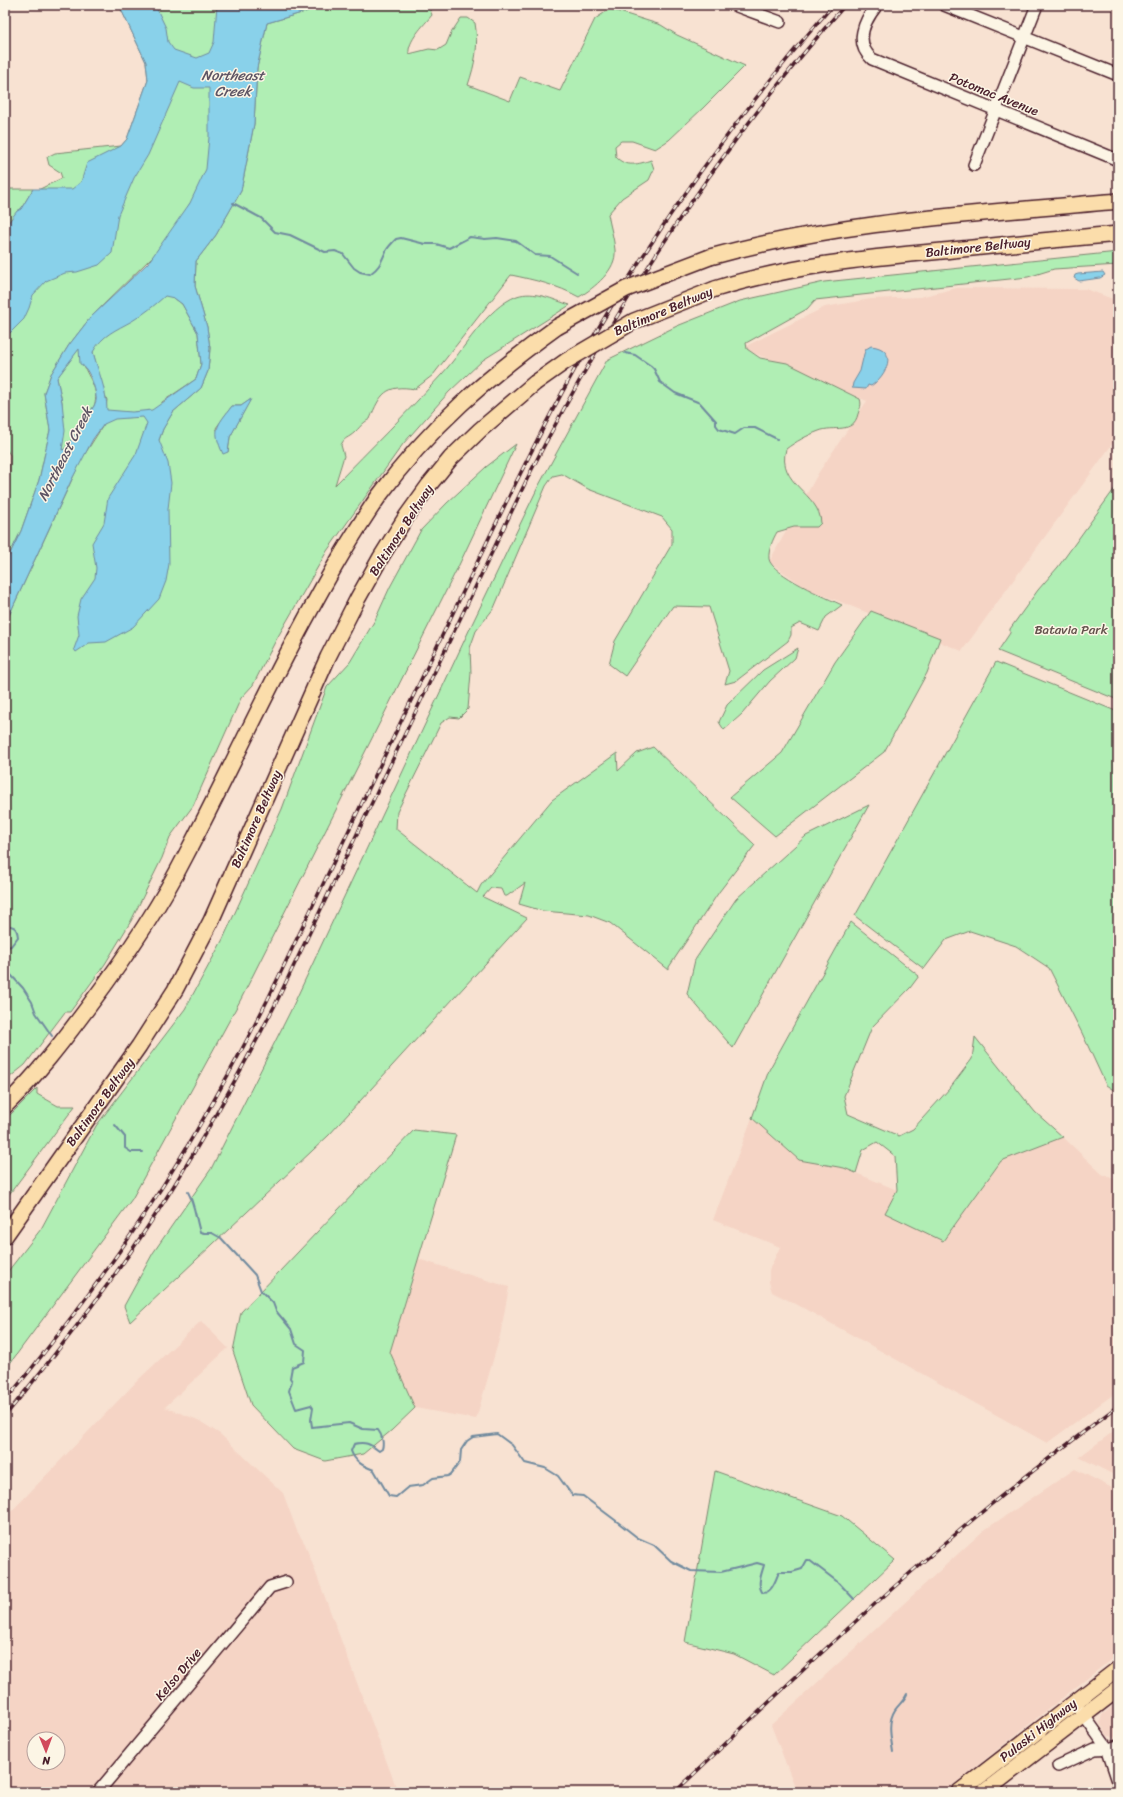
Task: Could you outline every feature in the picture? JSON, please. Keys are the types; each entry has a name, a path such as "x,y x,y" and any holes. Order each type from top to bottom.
{"highway":[{"path":"5,1106 40,1070 62,1043 120,963 165,894 186,856 299,632 350,539 379,496 433,430 493,375 557,327 626,289 710,257 793,237 849,228 1118,201"},
{"name":"Baltimore Beltway","path":"5,1236 168,1003 196,952 328,657 358,598 406,517 429,485 451,458 480,430 535,383 572,357 634,321 715,289 751,278 798,268 853,260 1118,234"},
{"path":"5,1232 48,1174"},
{"name":"Pulaski Highway","path":"959,1792 1118,1669"},
{"name":"Pulaski Highway","path":"984,1792 1118,1689"}],"street":[{"path":"734,5 780,22"},
{"name":"Potomac Avenue","path":"877,5 864,28 862,38 864,49 872,59 1118,160"},
{"path":"944,5 1118,75"},
{"path":"974,165 1037,5"},
{"name":"Kelso Drive","path":"98,1792 270,1587 286,1582"},
{"path":"1074,1702 1083,1716 1113,1747 1118,1781"},
{"path":"1058,1766 1095,1749 1113,1747"}],"shaded area":[{"path":"957,288 1086,289 1118,301 1118,436 962,651 806,588 769,562 819,472 867,401 742,348 825,307 871,299 920,297"},
{"path":"752,1118 799,1160 844,1168 897,1190 943,1241 1001,1161 1063,1137 1102,1174 1118,1181 1118,1391 1047,1443 772,1292 769,1282 769,1270 780,1247 713,1220"},
{"path":"418,1259 509,1287 500,1336 476,1419 415,1408 390,1353"},
{"path":"201,1321 228,1348 165,1407 198,1420 220,1434 283,1493 297,1531 305,1544 398,1792 5,1792 5,1518 139,1379"},
{"path":"1118,1428 1118,1477 1079,1457"},
{"path":"1075,1469 1118,1491 1118,1654 944,1792 797,1792 771,1725 983,1531"},
{"path":"1118,1702 1118,1736 1114,1738 1107,1735 1100,1723 1102,1715"}],"green space":[{"path":"119,5 125,5 149,55 153,70 158,109 137,155 138,160 154,132 170,81 159,72 159,60 131,5 229,5 228,72 222,131 206,192 197,200 190,203 188,207 206,201 195,228 190,236 169,245 152,257 90,318 69,345 51,374 44,393 50,430 39,480 21,531 5,564 5,498 9,491 10,455 5,447 5,189 33,189 21,209 17,211 27,215 31,196 38,190 62,178 60,172 49,165 47,157 55,153 121,146 127,139 148,80 146,62","holes":["165,54 177,56 199,67 211,75 213,79 173,60"]},
{"path":"320,5 428,5 432,15 413,39 409,49 409,54 429,49 438,50 446,45 451,33 461,18 468,18 475,23 477,39 473,70 468,85 510,101 520,77 560,91 595,19 610,9 661,25 677,35 745,66 669,140 655,149 632,141 621,141 615,146 616,157 624,163 642,163 651,160 654,169 649,180 622,198 608,214 615,257 612,265 598,283 579,297 554,286 511,275 433,375 415,389 397,388 385,393 377,403 370,419 343,441 341,445 344,456 335,485 429,388 450,364 476,330 495,310 506,302 524,294 544,296 570,305 483,360 449,392 403,444 327,551 276,640 253,685 241,698 193,806 170,837 162,858 131,921 105,964 70,1012 65,1012 25,1065 5,1081 5,624 81,460 104,424 107,400 93,352 93,340 180,274 174,298 182,304 198,333 201,364 196,379 162,402 159,440 163,429 173,412 201,388 208,371 210,348 207,327 195,286 196,261 216,235 241,191 254,124 257,68 267,23 305,12","holes":["250,400 230,437 228,452 216,428 232,406 241,406"]},
{"path":"1118,252 1118,265 1054,269 1028,277 815,300 807,309 746,343 747,349 760,358 787,363 860,399 861,405 856,421 852,425 819,431 786,449 785,461 787,471 792,480 814,504 819,513 821,523 817,527 794,527 777,532 769,552 769,559 772,565 779,572 814,592 842,605 826,617 819,631 800,623 791,628 791,635 788,641 736,681 725,684 729,671 709,607 673,606 625,676 609,664 615,641 672,544 672,529 662,517 588,489 562,474 553,476 546,486 494,608 476,631 470,648 471,673 468,709 459,718 450,717 441,723 397,812 396,829 477,893 481,885 552,800 617,753 618,771 637,753 653,747 755,845 719,892 669,967 669,970 610,923 589,915 543,911 519,904 525,883 507,896 504,896 501,889 491,888 483,897 527,918 329,1135 130,1322 124,1306 153,1253 211,1169 290,1012 538,487 607,360 677,326 740,301 824,282"},
{"path":"79,348 83,364 96,395 94,406 65,449 62,451 62,402 57,378"},
{"path":"516,444 459,565 241,999 132,1199 5,1370 5,1275 41,1229 96,1126 185,1009 223,939 282,809 327,687 350,662 375,620 390,587 421,530 447,503 486,467"},
{"name":"Batavia Park","path":"1118,484 1118,700 998,651 1010,633 1010,629 1038,590 1058,567"},
{"path":"871,611 940,638 927,673 884,752 775,836 730,797 782,753 835,662"},
{"path":"798,648 795,658 770,681 742,714 724,730 719,722 727,705 763,670"},
{"path":"996,662 1118,712 1118,1093 1106,1085 1049,968 1016,946 970,931 946,940 924,969 855,916"},
{"path":"869,805 733,1048 687,994 695,960 736,899 806,836"},
{"path":"851,922 919,976 910,988 872,1027 844,1096 848,1114 899,1136 913,1129 950,1088 972,1059 975,1037 1035,1112 1063,1137 1001,1161 943,1241 885,1213 897,1190 895,1156 877,1142 863,1150 856,1173 844,1168 799,1160 752,1118 769,1070"},
{"path":"37,1088 37,1094 58,1106 75,1106 5,1200 5,1120"},
{"path":"414,1130 456,1135 390,1352 415,1408 392,1430 363,1454 325,1461 293,1449 251,1405 233,1351 241,1312"},
{"path":"715,1471 842,1516 895,1560 774,1675 734,1654 685,1642"}],"water":[{"name":"Northeast Creek","path":"119,5 155,5 166,28 168,42 174,50 197,58 209,53 214,42 217,5 320,5 305,12 267,23 257,68 254,124 241,191 216,235 196,261 195,286 207,327 210,348 208,371 201,388 173,412 163,429 159,440 168,463 171,483 168,509 169,564 166,581 159,599 133,627 106,642 89,643 76,652 74,649 79,635 77,616 81,599 95,578 96,568 92,543 104,523 108,498 136,454 147,423 143,417 115,419 104,424 93,439 71,481 5,624 5,564 21,531 39,480 50,430 44,393 51,374 69,345 90,318 148,263 190,203 206,169 209,137 209,88 194,88 180,82 148,155 134,178 118,215 112,253 99,265 77,272 65,273 46,281 33,295 24,319 10,333 5,334 5,227 17,211 21,209 33,189 72,189 81,182 87,163 121,146 127,139 148,80 146,62","holes":["165,296 174,298 182,304 198,333 201,364 196,379 152,410 132,412 107,410 104,388 93,352 105,337 141,315","79,349 80,364 86,369 91,378 95,389 96,400 94,406 65,449 62,450 65,431 62,402 57,378"]},
{"path":"1103,272 1105,275 1100,278 1079,281 1074,278 1075,275 1078,274"},
{"path":"871,346 880,348 888,357 888,363 885,370 876,382 871,386 868,385 866,389 852,388 853,383 860,371 866,349"},
{"path":"251,399 230,437 228,452 223,454 217,433 219,424 232,406 241,406"}],"waterway":[{"path":"233,203 261,218 275,232 290,235 325,252 335,251 343,254 354,268 360,272 370,274 376,269 386,251 396,239 401,238 425,244 436,244 449,248 470,237 485,239 497,238 516,241 535,255 550,256 577,273"},
{"path":"625,353 635,355 651,366 660,382 675,393 700,403 716,421 716,425 719,429 735,434 744,428 755,428 777,439"},
{"path":"5,925 14,928 17,931 18,937 11,946 5,948"},
{"path":"5,970 23,988 32,1002 36,1013 52,1036"},
{"path":"115,1125 125,1137 125,1148 131,1152 143,1152"},
{"path":"188,1192 200,1232 212,1233 221,1238 255,1275 261,1291 273,1303 276,1311 291,1329 296,1344 305,1350 304,1362 292,1367 290,1378 292,1381 289,1391 296,1409 311,1405 313,1408 311,1420 312,1427 349,1423 363,1429 378,1430 381,1434 383,1444 382,1449 379,1451 370,1445 361,1443 354,1444 351,1451 360,1463 374,1470 389,1496 396,1497 408,1487 423,1485 433,1478 448,1476 460,1462 461,1450 467,1441 473,1437 497,1434 512,1445 525,1463 545,1468 558,1476 572,1495 583,1496 638,1538 654,1545 671,1561 691,1571 721,1572 757,1563 764,1565 760,1583 763,1593 769,1591 779,1572 792,1572 802,1569 807,1560 809,1560 839,1583 854,1599"},
{"path":"893,1752 890,1730 891,1720 895,1710 907,1694"}],"railway":[{"path":"5,1401 38,1361 130,1236 185,1150 219,1091 267,1001 526,462 586,349 659,232 713,154 772,78 833,5"},
{"path":"5,1416 49,1362 112,1279 170,1192 224,1100 275,1005 530,473 563,410 598,349 673,229 713,171 755,114 845,5"},
{"path":"675,1792 810,1663 914,1569 1012,1488 1118,1406"}]}
